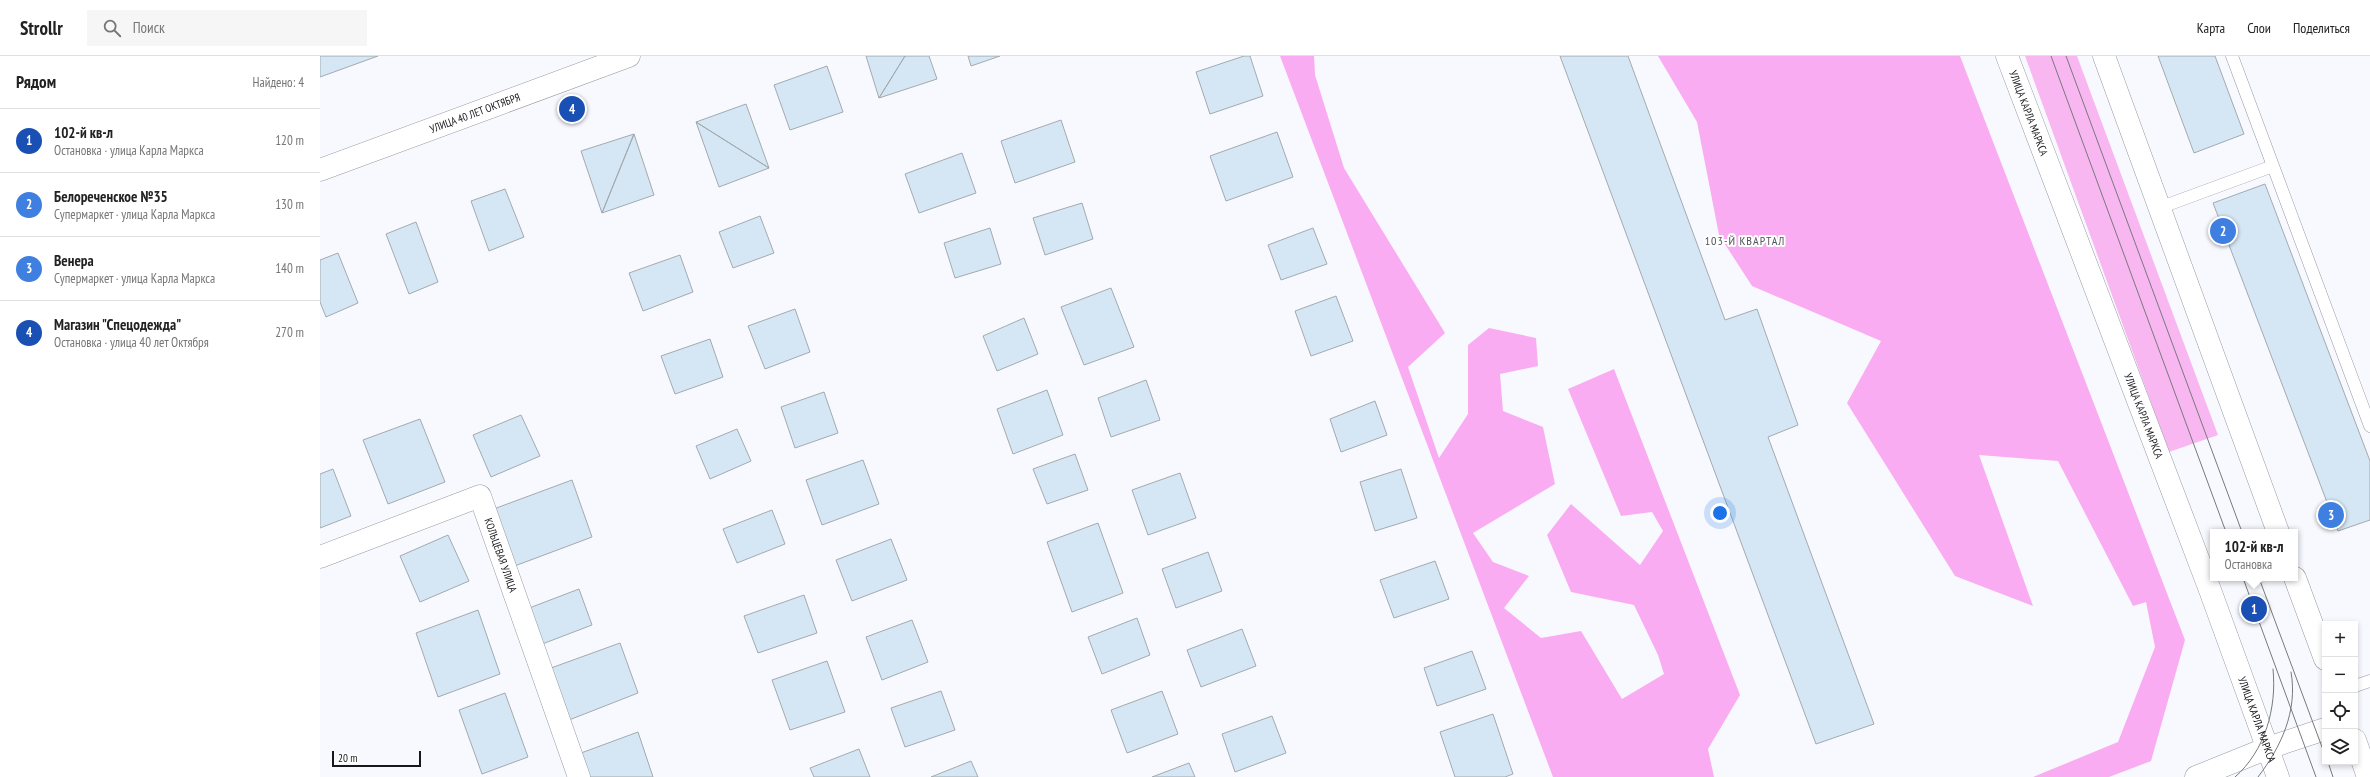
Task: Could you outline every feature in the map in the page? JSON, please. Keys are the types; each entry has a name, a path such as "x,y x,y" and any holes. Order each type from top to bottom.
{"street":[{"name":"УЛИЦА 40 ЛЕТ ОКТЯБРЯ","path":"320,170 629,56"},
{"name":"УЛИЦА КАРЛА МАРКСА","path":"2007,56 2210,590 2278,777"},
{"path":"2104,56 2277,529"},
{"name":"КОЛЬЦЕВАЯ УЛИЦА","path":"320,557 480,496 579,777"},
{"path":"2296,581 2324,657"},
{"path":"2196,777 2268,748 2322,730"},
{"path":"2358,749 2368,777"}],"lane":[{"path":"2232,56 2370,426"},
{"path":"2159,208 2273,166"},
{"path":"2358,685 2370,681"}],"shaded area":[{"path":"1280,56 1314,56 1315,75 1344,168 1445,333 1408,367 1439,458 1468,414 1468,345 1489,328 1536,338 1538,366 1500,374 1503,411 1543,427 1555,484 1473,533 1493,562 1529,576 1504,608 1541,638 1581,631 1622,699 1664,674 1658,655 1634,605 1571,592 1547,535 1571,504 1640,565 1663,531 1652,512 1621,516 1568,389 1614,369 1740,695 1708,749 1714,777 1553,777"},
{"path":"1658,56 1960,56 2185,640 2151,761 2109,777 2033,777 2118,742 2155,647 2146,602 2133,606 2058,461 1979,455 2033,606 1955,576 1847,403 1881,341 1752,286 1719,235 1697,122"},
{"path":"2025,56 2077,56 2218,435 2169,452"}],"building":[{"path":"320,56 378,56 320,77"},
{"path":"866,56 905,56 879,98"},
{"path":"905,56 929,56 937,79 879,98"},
{"path":"968,56 1000,56 971,66"},
{"path":"1244,56 1250,56 1263,96 1210,114 1196,72"},
{"path":"1560,56 1628,56 1725,320 1757,309 1798,425 1768,437 1874,724 1816,744"},
{"path":"2158,56 2215,56 2244,134 2194,153"},
{"path":"827,66 843,112 790,130 774,85"},
{"path":"746,104 769,168 696,122"},
{"path":"1061,120 1075,162 1015,183 1001,141"},
{"path":"696,122 769,168 719,187"},
{"path":"1277,132 1293,177 1226,201 1210,156"},
{"path":"634,134 654,195 602,213"},
{"path":"634,134 602,213 581,151"},
{"path":"962,153 976,193 919,213 905,174"},
{"path":"2265,184 2370,461 2370,520 2338,531 2213,203"},
{"path":"505,189 524,237 489,251 471,201"},
{"path":"1082,203 1093,239 1045,255 1033,218"},
{"path":"760,216 774,253 733,268 719,232"},
{"path":"416,222 438,282 409,294 386,234"},
{"path":"990,228 1001,264 955,278 944,243"},
{"path":"1313,228 1327,264 1281,280 1268,245"},
{"path":"338,253 358,303 326,317 320,302 320,260"},
{"path":"680,255 693,292 643,311 629,273"},
{"path":"1111,288 1134,347 1084,365 1061,307"},
{"path":"1336,296 1353,341 1311,356 1295,311"},
{"path":"795,309 810,352 765,369 748,326"},
{"path":"1024,318 1038,354 997,371 983,336"},
{"path":"710,339 723,377 675,394 661,356"},
{"path":"1146,380 1160,420 1111,437 1098,398"},
{"path":"1047,390 1063,435 1013,454 997,409"},
{"path":"824,392 838,433 795,448 781,407"},
{"path":"1375,401 1387,435 1341,452 1330,419"},
{"path":"521,415 540,456 491,477 473,435"},
{"path":"420,419 445,482 388,504 363,440"},
{"path":"737,429 751,461 710,479 696,446"},
{"path":"1075,454 1088,490 1047,504 1033,469"},
{"path":"863,460 879,504 822,525 806,480"},
{"path":"333,469 351,516 320,528 320,474"},
{"path":"1401,469 1417,518 1375,531 1360,482"},
{"path":"1180,473 1196,518 1148,535 1132,490"},
{"path":"572,480 592,537 512,567 491,510"},
{"path":"772,510 785,544 737,563 723,529"},
{"path":"1098,523 1123,593 1072,612 1047,542"},
{"path":"448,535 469,581 420,602 400,556"},
{"path":"891,539 907,580 852,601 836,560"},
{"path":"1208,552 1222,591 1176,608 1162,569"},
{"path":"1435,561 1449,599 1394,618 1380,580"},
{"path":"579,589 592,625 537,646 524,610"},
{"path":"804,595 817,633 758,653 744,616"},
{"path":"478,610 500,674 438,697 416,633"},
{"path":"1137,618 1150,655 1102,674 1088,637"},
{"path":"912,620 928,662 882,680 866,637"},
{"path":"1242,629 1256,666 1201,687 1187,650"},
{"path":"620,643 638,693 569,720 551,668"},
{"path":"1472,651 1486,689 1437,706 1424,668"},
{"path":"827,661 845,712 790,730 772,680"},
{"path":"941,691 955,730 905,747 891,708"},
{"path":"1162,691 1178,734 1127,753 1111,710"},
{"path":"505,693 528,757 482,774 459,710"},
{"path":"1493,714 1513,774 1505,777 1455,777 1440,732"},
{"path":"1272,716 1286,753 1235,772 1222,734"},
{"path":"638,732 653,777 589,777 581,753"},
{"path":"859,749 870,777 814,777 810,768"},
{"path":"971,761 978,777 931,777"},
{"path":"1189,763 1195,777 1152,777"}],"tram line":[{"path":"2051,56 2225,529"},
{"path":"2066,56 2241,529"},
{"path":"2244,581 2316,777"},
{"path":"2260,581 2322,747"},
{"path":"2235,777 2254,755 2267,728 2273,699 2273,669"},
{"path":"2258,777 2274,753 2286,728 2292,701 2293,686 2291,672"},
{"path":"2329,765 2333,777"}],"place":[{"name":"Магазин \"Спецодежда\"","path":"572,109"},
{"name":"Белореченское №35","path":"2223,231"},
{"name":"Венера","path":"2331,515"},
{"name":"102-й кв-л","path":"2254,609"}],"district":[{"name":"103-Й КВАРТАЛ","path":"1745,240"}]}
